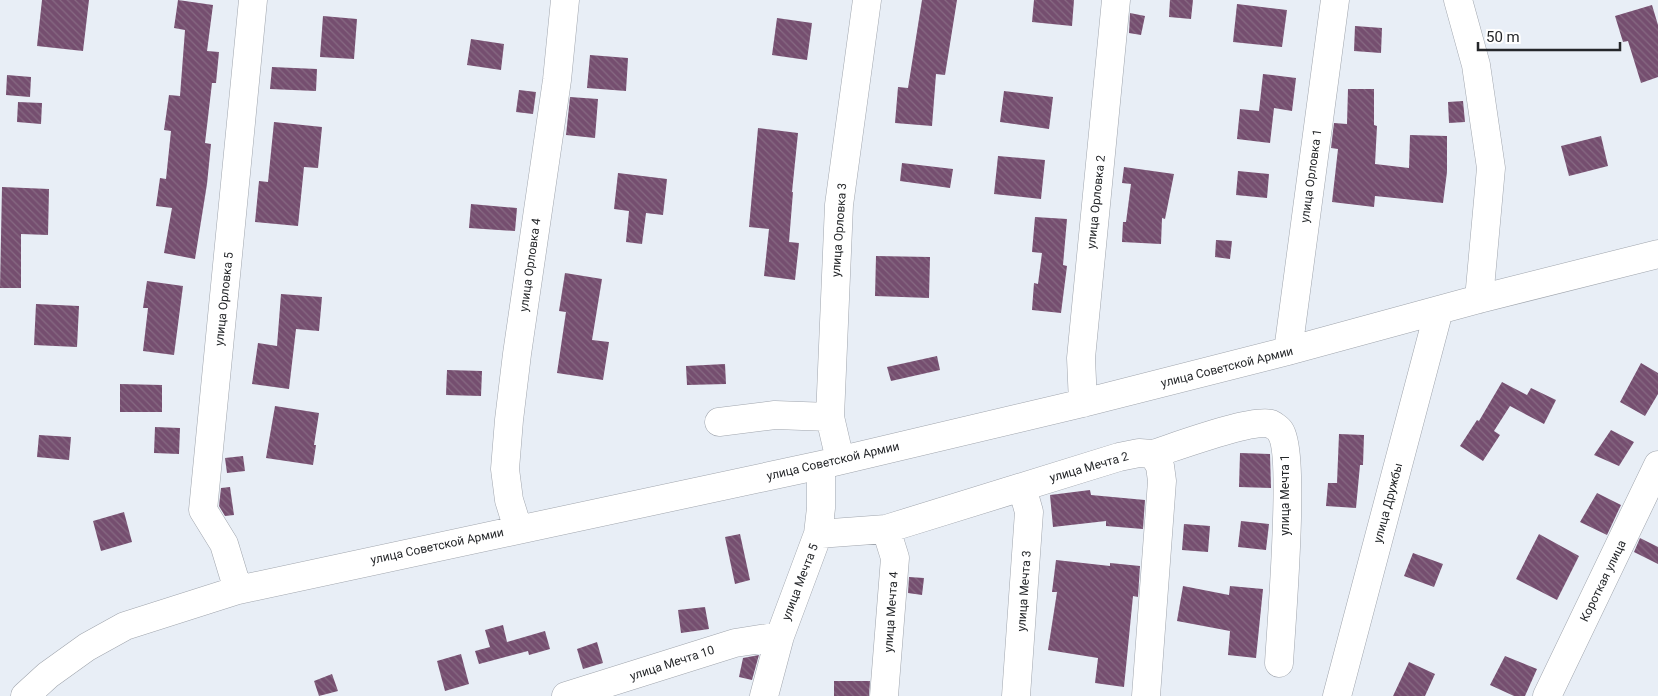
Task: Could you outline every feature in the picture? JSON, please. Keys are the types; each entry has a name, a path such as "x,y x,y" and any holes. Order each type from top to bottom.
{"street":[{"name":"улица Орловка 5","path":"238,590 224,544 203,510 253,0"},
{"name":"улица Орловка 4","path":"518,529 509,500 505,469 509,420 557,80 565,0"},
{"name":"улица Орловка 3","path":"831,463 830,417 839,205 867,0"},
{"name":"улица Орловка 2","path":"1083,403 1081,358 1116,0"},
{"name":"улица Орловка 1","path":"1288,351 1335,0"},
{"path":"1458,0 1476,64 1491,168 1479,299"},
{"name":"улица Советской Армии","path":"25,696 48,675 87,647 125,626 238,590 831,463 1083,403 1658,254"},
{"name":"улица Дружбы","path":"1337,696 1439,310"},
{"path":"719,422 775,414 830,417"},
{"name":"улица Мечта 1","path":"1153,454 1250,424 1272,424 1280,431 1285,448 1288,496 1279,663"},
{"name":"улица Мечта 2","path":"818,534 886,529 1119,457 1139,453 1153,454"},
{"path":"1146,696 1162,481 1160,466 1153,454"},
{"name":"улица Мечта 5","path":"764,696 780,636 818,534 821,508 831,463"},
{"name":"Короткая улица","path":"1547,696 1650,503 1658,465"},
{"name":"улица Мечта 3","path":"1016,696 1029,512 1022,487"},
{"name":"улица Мечта 4","path":"884,696 895,558 886,529"},
{"name":"улица Мечта 10","path":"566,696 627,686 735,643 780,636"}],"building":[{"path":"42,0 89,0 83,51 37,46"},
{"path":"178,0 213,5 207,51 219,52 216,83 212,83 205,143 211,144 207,184 195,259 164,253 172,208 156,206 160,178 166,179 171,131 164,130 169,95 180,96 185,30 174,28"},
{"path":"922,0 957,0 945,75 936,74 932,126 895,123 898,87 908,88"},
{"path":"1034,0 1074,0 1072,26 1032,22"},
{"path":"1170,0 1193,0 1191,19 1169,17"},
{"path":"1237,4 1287,10 1282,47 1233,42"},
{"path":"1652,5 1658,25 1658,77 1641,83 1628,41 1623,42 1615,16"},
{"path":"1130,13 1145,16 1141,35 1129,33"},
{"path":"323,16 357,19 354,59 320,57"},
{"path":"777,18 812,23 807,60 772,55"},
{"path":"1355,26 1382,28 1381,53 1354,51"},
{"path":"471,39 504,44 501,70 467,65"},
{"path":"590,55 628,58 626,91 587,88"},
{"path":"272,67 317,69 316,91 270,89"},
{"path":"1263,74 1296,78 1292,111 1274,108 1270,143 1237,139 1240,109 1259,111"},
{"path":"7,75 31,77 30,97 6,95"},
{"path":"1348,89 1374,89 1374,125 1377,126 1375,164 1409,168 1410,135 1447,136 1447,172 1443,203 1375,196 1374,207 1332,202 1338,149 1331,148 1334,123 1347,124"},
{"path":"519,90 536,92 533,114 516,112"},
{"path":"1004,91 1053,97 1049,129 1000,122"},
{"path":"570,97 598,99 595,138 566,135"},
{"path":"1463,101 1465,122 1449,123 1448,102"},
{"path":"18,102 42,103 41,124 17,122"},
{"path":"274,122 322,127 318,168 304,167 298,226 255,222 259,181 268,182"},
{"path":"758,128 798,133 789,242 799,243 795,280 764,276 769,229 749,227"},
{"path":"1601,136 1608,166 1569,176 1561,146"},
{"path":"998,156 1045,160 1041,199 994,194"},
{"path":"902,163 953,169 950,188 900,181"},
{"path":"1124,167 1174,174 1165,219 1162,218 1161,244 1122,242 1123,222 1126,222 1131,184 1122,183"},
{"path":"1238,171 1269,174 1267,198 1236,195"},
{"path":"618,173 667,179 663,215 646,213 642,244 626,242 629,211 614,209"},
{"path":"2,187 49,189 48,235 21,234 21,288 0,288"},
{"path":"471,204 517,208 515,231 469,228"},
{"path":"1035,217 1067,219 1063,265 1067,266 1061,313 1032,310 1034,283 1038,284 1042,253 1032,252"},
{"path":"1216,240 1232,241 1230,259 1215,257"},
{"path":"876,256 930,257 929,298 875,296"},
{"path":"565,273 602,279 592,340 609,342 603,380 557,373 566,312 559,311"},
{"path":"147,281 183,286 174,355 143,351 148,308 143,308"},
{"path":"281,294 322,297 319,331 296,329 289,389 252,384 258,343 277,346"},
{"path":"36,304 79,306 77,347 34,345"},
{"path":"937,356 940,370 891,381 887,367"},
{"path":"1641,363 1658,373 1658,394 1645,416 1620,402"},
{"path":"725,364 726,384 687,385 686,366"},
{"path":"447,370 482,371 481,396 446,395"},
{"path":"1502,382 1527,395 1531,388 1556,400 1544,424 1510,406 1494,431 1500,435 1483,461 1460,446 1477,420 1479,421"},
{"path":"120,384 162,385 162,412 120,412"},
{"path":"275,406 319,413 313,465 266,458"},
{"path":"155,427 180,428 179,454 154,453"},
{"path":"1611,430 1634,442 1619,466 1594,455"},
{"path":"1339,434 1364,435 1363,465 1360,465 1356,508 1326,506 1328,483 1337,483"},
{"path":"39,435 71,437 69,460 37,457"},
{"path":"1240,453 1270,454 1271,488 1239,487"},
{"path":"243,456 245,471 227,473 225,458"},
{"path":"230,487 234,515 225,516 219,506 221,488"},
{"path":"1090,490 1091,495 1145,500 1143,529 1106,526 1106,521 1053,527 1050,495"},
{"path":"1597,493 1621,505 1607,535 1580,522"},
{"path":"124,512 132,542 101,551 93,521"},
{"path":"1241,521 1269,524 1266,550 1238,547"},
{"path":"1184,524 1210,526 1208,552 1182,550"},
{"path":"740,534 750,580 735,584 725,537"},
{"path":"1539,534 1579,556 1557,600 1516,579"},
{"path":"1640,538 1658,547 1658,564 1634,552"},
{"path":"1413,553 1443,564 1434,587 1404,576"},
{"path":"1056,560 1110,566 1110,563 1140,566 1138,597 1133,596 1124,687 1095,683 1098,658 1048,650 1057,592 1052,592"},
{"path":"909,577 924,578 922,595 908,593"},
{"path":"1183,586 1229,595 1230,586 1263,589 1256,658 1228,655 1230,631 1177,621"},
{"path":"705,607 709,629 681,633 678,610"},
{"path":"503,625 507,642 545,631 550,649 529,655 528,651 479,664 475,651 490,647 485,630"},
{"path":"597,642 603,663 583,669 577,649"},
{"path":"461,654 469,684 445,691 437,661"},
{"path":"759,655 752,680 739,677 743,658"},
{"path":"1505,656 1537,669 1525,696 1514,696 1490,685"},
{"path":"1409,662 1435,674 1425,696 1393,696"},
{"path":"332,674 338,691 319,696 314,681"},
{"path":"834,681 870,681 869,696 834,696"}]}
